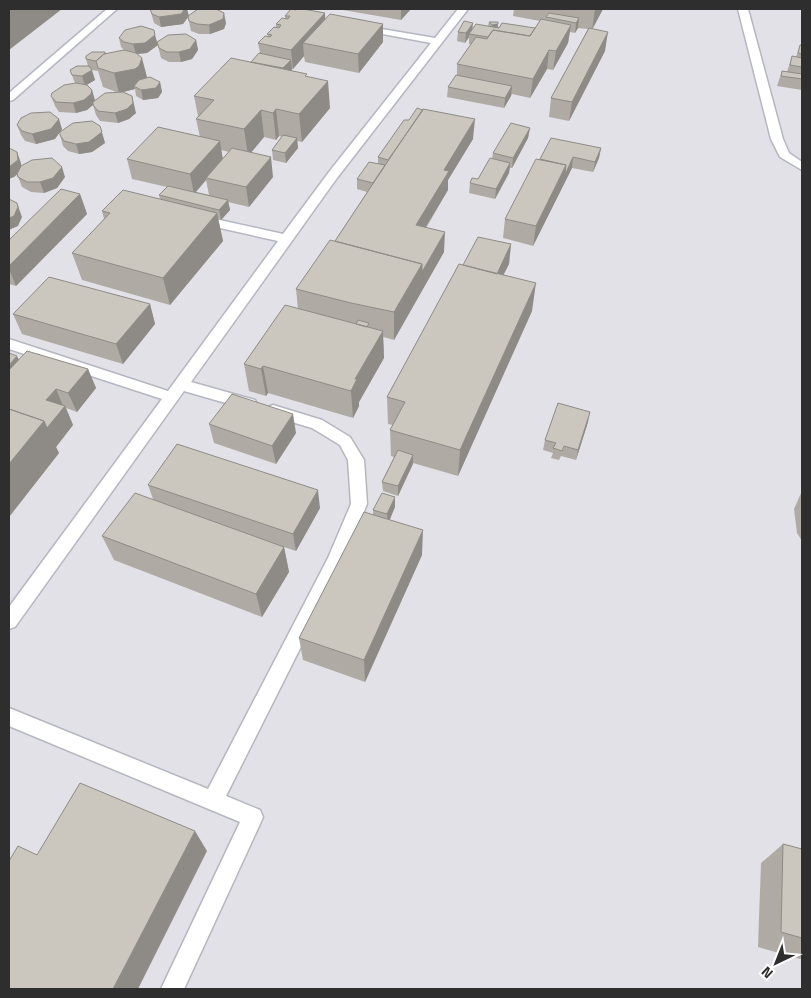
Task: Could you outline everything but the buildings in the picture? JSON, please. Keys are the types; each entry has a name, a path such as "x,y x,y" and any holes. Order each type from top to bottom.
{"lane":[{"path":"9,98 112,9"},
{"path":"9,621 333,175 463,9"},
{"path":"743,9 777,139 784,155 802,168"},
{"path":"351,25 438,41"},
{"path":"181,215 288,239"},
{"path":"9,344 175,390 317,424 345,441 356,460 359,504 336,559 213,800"},
{"path":"9,717 253,818 172,989"}],"shaded area":[{"path":"9,9 802,9 802,989 9,989"}]}
